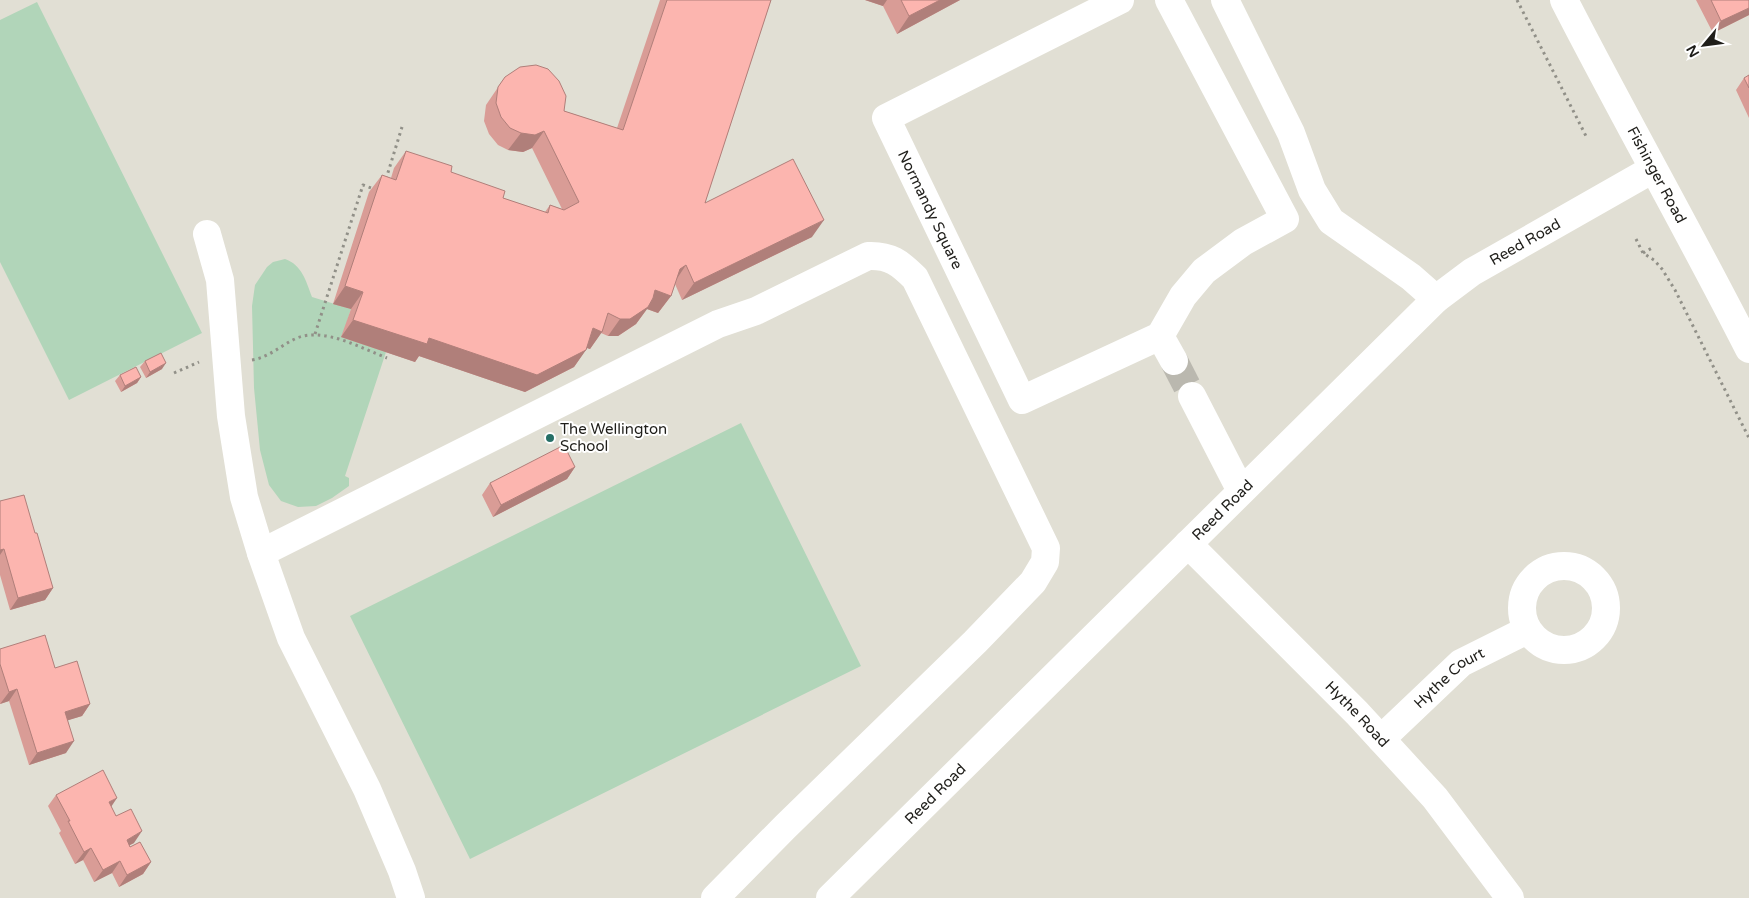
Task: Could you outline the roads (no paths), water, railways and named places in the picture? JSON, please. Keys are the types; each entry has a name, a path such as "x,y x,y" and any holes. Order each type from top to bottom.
{"main road":[{"name":"Normandy Square","path":"1120,0 886,118 1022,400 1160,336"},
{"path":"1169,0 1284,220 1243,242 1204,271 1183,296 1160,336 1174,361"},
{"path":"1225,0 1291,133 1312,190 1330,221 1411,277 1436,299"},
{"name":"Fishinger Road","path":"1564,0 1652,169 1706,264 1749,349"},
{"name":"Reed Road","path":"830,898 1436,299 1472,272 1652,169"},
{"path":"207,234 220,280 231,416 244,498 261,553 292,638 367,789 402,871 411,898"},
{"path":"261,553 718,324 756,311 868,256 882,255 902,265 915,278 1046,548 1045,562 1033,582 975,642 715,898"},
{"path":"1192,396 1241,491"},
{"name":"Hythe Road","path":"1188,544 1381,739 1435,798 1510,898"},
{"name":"Hythe Court","path":"1381,739 1461,663 1527,630"}],"tunnel":[{"path":"1174,361 1192,396"}],"place":[{"name":"The Wellington School","path":"550,438"}]}
